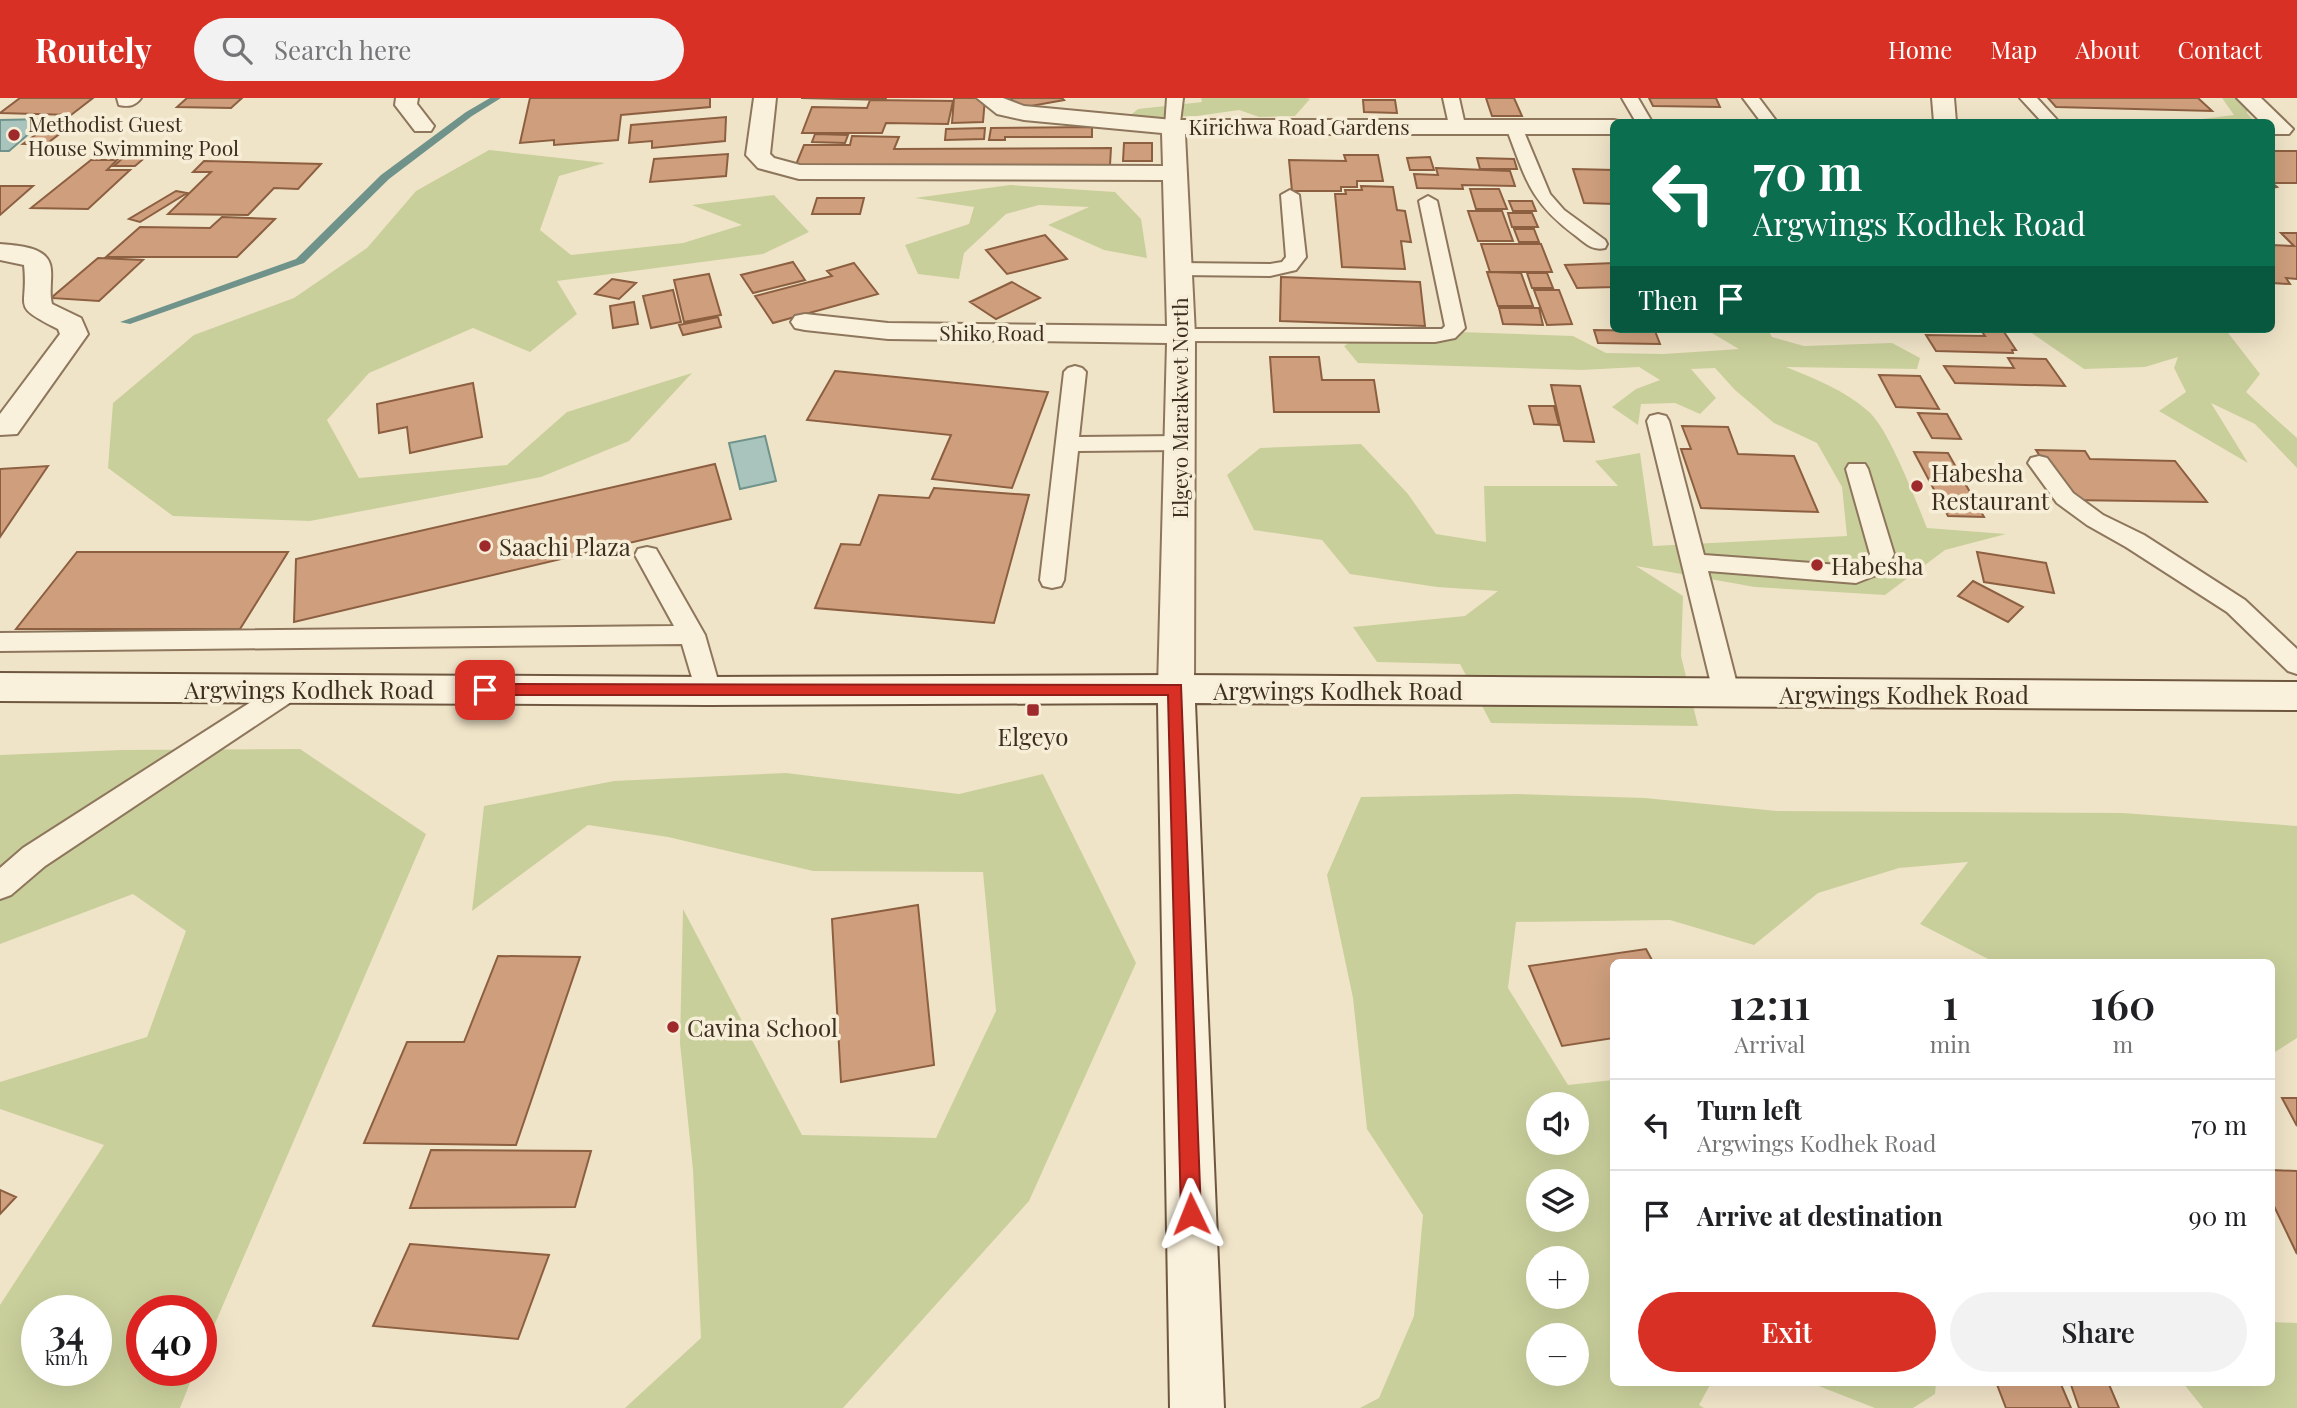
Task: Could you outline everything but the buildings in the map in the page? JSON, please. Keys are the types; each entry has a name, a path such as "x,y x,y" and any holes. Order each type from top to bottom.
{"street":[{"path":"407,98 406,105 423,126"},
{"path":"765,98 758,155 766,163 799,172 1176,173"},
{"name":"Kirichwa Road Gardens","path":"988,98 1005,109 1024,113 1174,112 1514,127 1610,127"},
{"path":"1943,98 1945,119"},
{"path":"2248,98 2272,119"},
{"name":"Elgeyo Marakwet North","path":"1174,112 1181,335 1176,689 1197,1408"},
{"path":"0,252 21,254 37,263 41,270 35,297 39,308 71,324 74,334 6,426"},
{"name":"Shiko Road","path":"805,322 855,329 1181,335"},
{"name":"Argwings Kodhek Road","path":"0,687 708,691 1176,689 2297,696"}],"lane":[{"path":"1451,98 1457,125"},
{"path":"1630,98 1642,119"},
{"path":"1751,98 1767,119"},
{"path":"2028,98 2048,119"},
{"path":"1514,127 1542,195 1558,214 1598,244"},
{"path":"1179,269 1270,270 1289,266 1296,257 1290,195"},
{"path":"1181,335 1448,334 1455,328 1428,201"},
{"path":"1052,580 1075,372"},
{"path":"1658,421 1726,692"},
{"path":"1067,444 1179,443"},
{"path":"2039,463 2065,498 2095,520 2135,541 2236,606 2297,664"},
{"path":"1693,562 1856,575 1875,566 1882,554 1857,469"},
{"path":"647,555 692,635 708,691"},
{"path":"0,642 692,635"},
{"path":"0,887 34,857 291,689"}],"green space":[{"path":"1201,98 1310,99 1295,116 1259,117 1239,110 1197,116 1127,118 1138,109 1202,102"},
{"path":"2222,98 2248,98 2247,113 2252,119 2202,119 2234,115"},
{"path":"489,150 605,163 559,176 540,230 571,255 683,243 742,225 692,205 774,195 809,232 763,254 557,281 577,314 530,352 473,328 369,373 327,420 359,478 507,465 567,412 692,373 629,441 541,477 310,521 173,516 108,468 113,403 194,335 294,298 367,248 416,191"},
{"path":"1010,185 1115,192 1141,219 1147,258 1104,250 1048,225 1089,207 1039,205 1006,214 964,253 959,279 918,274 905,245 969,224 974,207 915,198"},
{"path":"1371,329 1573,336 1606,353 1664,354 1739,349 1712,333 1770,333 1772,337 1804,346 1892,343 1920,358 1917,369 1786,367 1839,391 1868,411 1876,420 1901,465 1927,528 2006,534 1945,550 1885,595 1755,587 1636,566 1683,596 1681,656 1698,726 1491,723 1460,664 1377,662 1353,627 1465,616 1498,591 1437,587 1350,574 1322,540 1254,530 1227,475 1260,448 1361,444 1408,494 1436,534 1486,542 1484,486 1618,486 1595,461 1640,453 1653,546 1847,536 1842,487 1817,443 1774,423 1735,390 1715,368 1691,369 1716,398 1700,414 1675,403 1641,404 1638,425 1612,407 1636,389 1660,380 1639,367 1581,370 1358,363 1344,346"},
{"path":"2032,333 2228,333 2260,374 2246,392 2297,438 2297,468 2255,424 2211,403 2248,463 2159,411 2186,392 2174,368 2178,357 2145,367 2084,369"},
{"path":"300,749 426,834 217,1319 217,1295 126,1295 126,1386 189,1386 180,1408 0,1408 0,1305 104,1145 0,1109 0,1082 147,1037 186,931 133,894 0,944 0,755 121,750"},
{"path":"786,773 959,794 1043,774 1136,963 1029,1201 843,1408 625,1408 701,1338 693,1170 680,1043 683,909 802,1135 936,1138 996,1011 983,872 813,871 668,837 588,825 472,911 484,806 614,781"},
{"path":"1516,794 1645,798 1777,811 2123,813 2297,826 2297,1038 2275,1052 2275,959 1988,959 1920,924 1968,862 1899,868 1818,893 1754,945 1670,920 1516,922 1508,988 1568,1085 1610,1080 1610,1386 1709,1386 1699,1405 1704,1408 1360,1408 1379,1398 1414,1316 1423,1215 1367,1129 1353,998 1327,875 1361,797"},
{"path":"2275,1322 2297,1323 2297,1408 2203,1408 2185,1386 2275,1386"},
{"path":"1819,1386 1936,1386 1935,1394 1913,1408 1875,1408"}],"water":[{"name":"Methodist Guest House Swimming Pool","path":"46,119 9,151 0,151 0,120"},
{"path":"765,436 776,481 740,489 729,443"}],"waterway":[{"path":"126,322 300,261 385,177 469,114 496,98"}],"place":[{"name":"Methodist Guest House Swimming Pool","path":"14,135"},
{"name":"Habesha Restaurant","path":"1917,486"},
{"name":"Saachi Plaza","path":"485,546"},
{"name":"Habesha","path":"1817,565"},
{"name":"Elgeyo","path":"1033,710"},
{"name":"Cavina School","path":"673,1027"}],"route":[{"path":"485,690 1176,689 1191,1214"}]}
